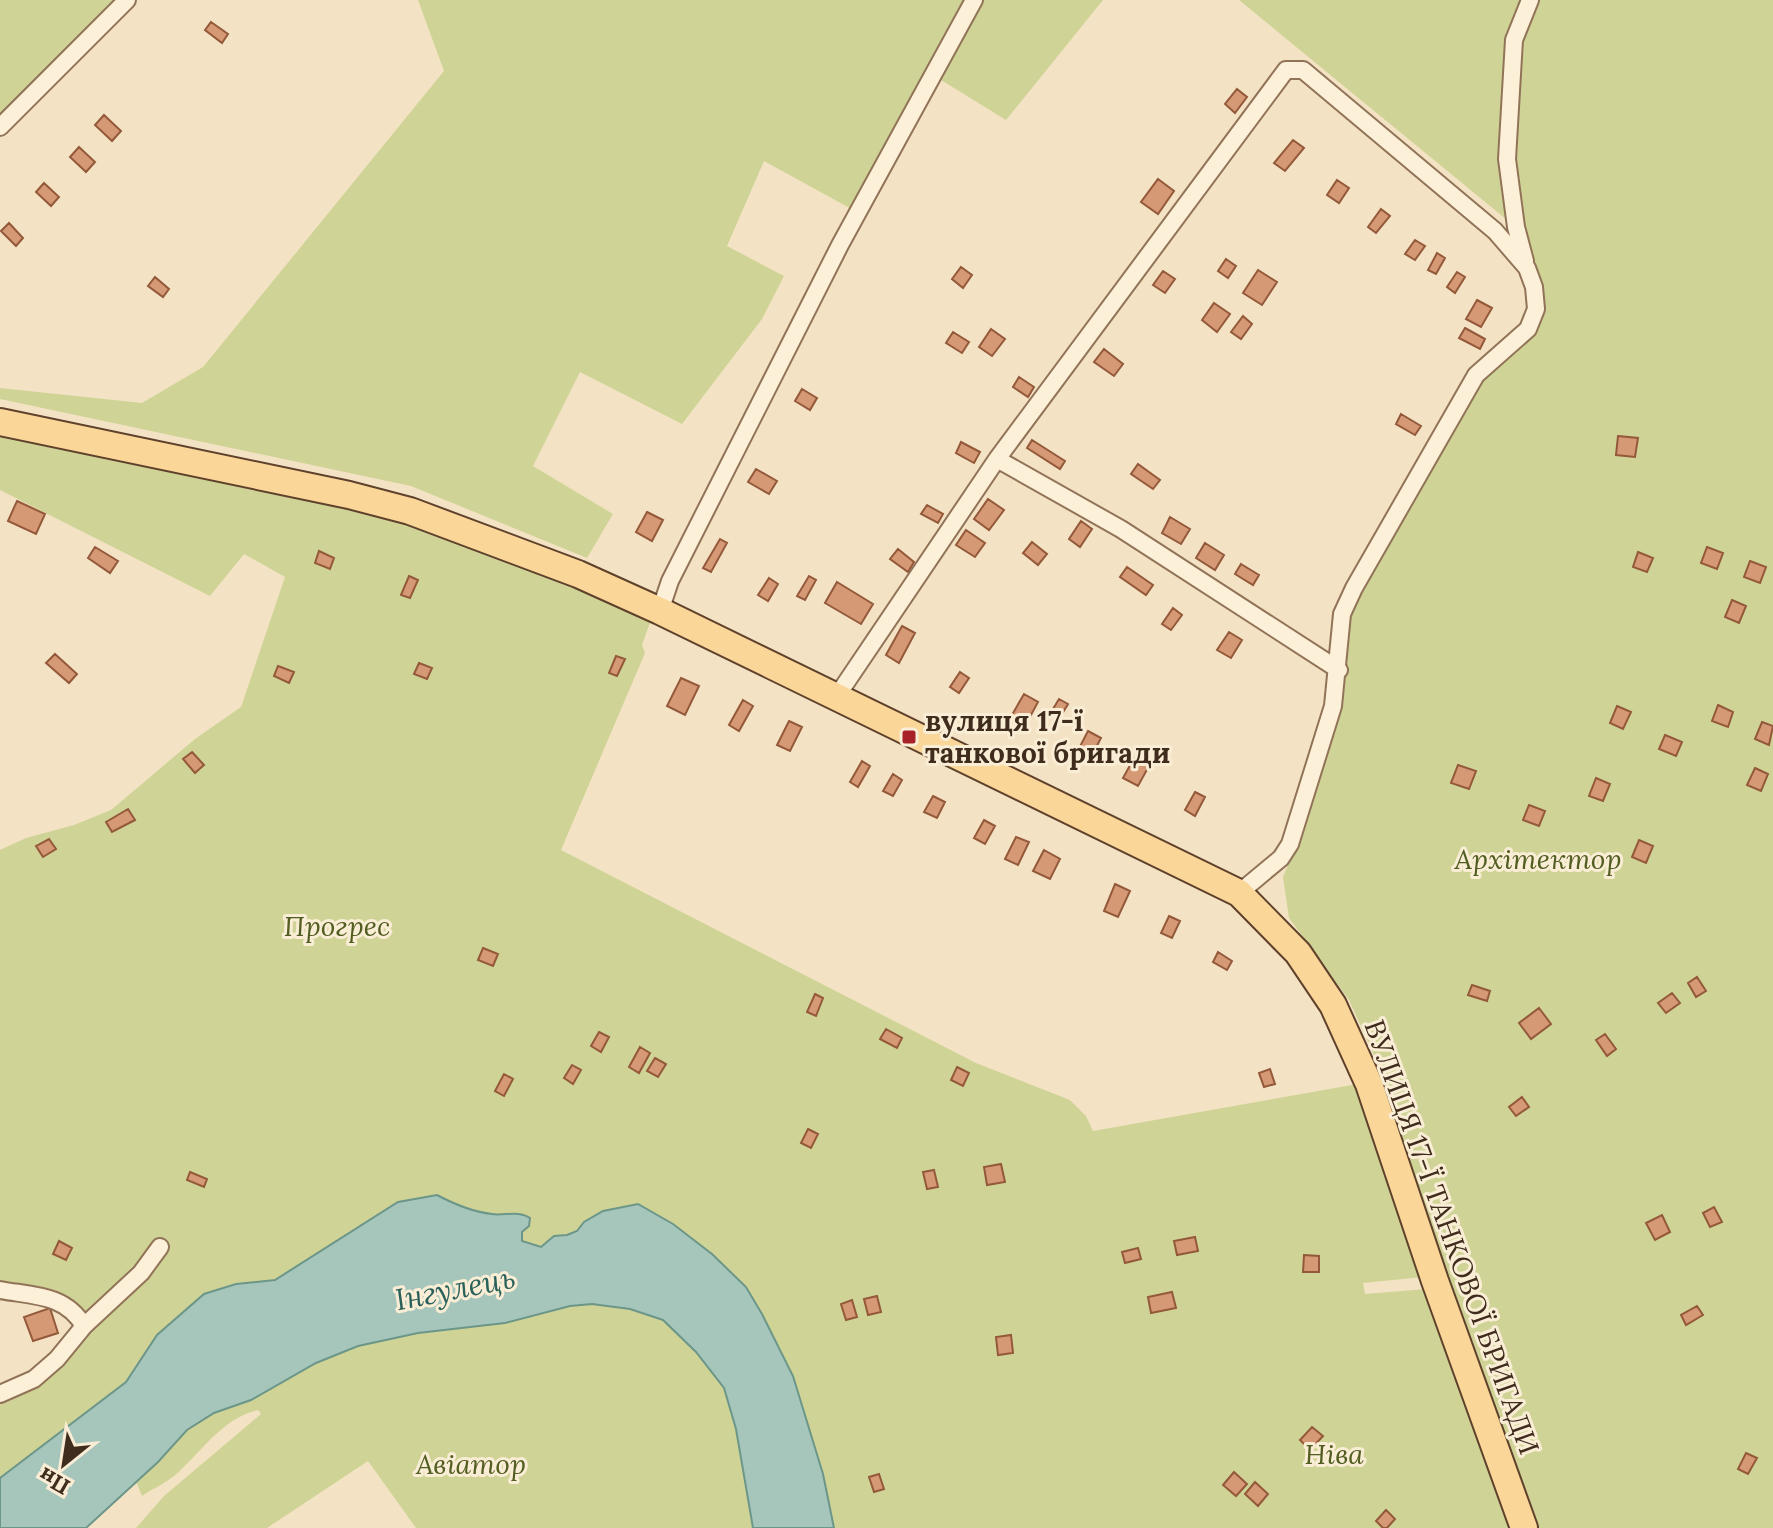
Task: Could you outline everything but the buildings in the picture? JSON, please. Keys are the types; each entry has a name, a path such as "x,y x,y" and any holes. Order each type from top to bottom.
{"main road":[{"name":"ВУЛИЦЯ 17-Ї ТАНКОВОЇ БРИГАДИ","path":"0,422 349,495 410,511 578,574 837,696 1239,893 1298,953 1333,1005 1369,1084 1435,1281 1524,1528"}],"street":[{"path":"0,127 127,0"},
{"path":"660,611 670,581 840,245 974,0"},
{"path":"1239,893 1281,858 1290,844 1333,706 1339,670 1342,614 1354,588 1476,375 1528,329 1536,309 1534,287 1516,227 1507,159 1514,40 1530,0"},
{"path":"837,696 997,459 1286,70 1303,70 1495,231 1527,268"},
{"path":"997,459 1121,529 1339,670"},
{"path":"0,1394 34,1379 57,1359 84,1326 141,1273 160,1247"},
{"path":"0,1290 55,1298 76,1313 84,1326"}],"green space":[{"path":"0,0 114,0 0,115"},
{"path":"418,0 1103,0 1006,120 928,72 855,211 764,161 727,246 784,276 762,319 682,424 580,372 533,466 613,514 587,558 411,486 0,399 0,388 142,403 203,367 444,71"},
{"name":"Архітектор","path":"1239,0 1773,0 1773,1528 1536,1528 1446,1277 1384,1077 1349,1000 1289,918 1283,877 1341,708 1348,619 1357,596 1483,377 1530,334 1542,287 1523,233"},
{"name":"Прогрес","path":"0,434 344,505 405,521 642,607 651,620 642,645 645,653 561,850 976,1063 1070,1100 1086,1116 1093,1131 1358,1084 1423,1277 1363,1283 1365,1294 1426,1289 1511,1528 825,1528 721,1280 141,1359 126,1382 0,1478 0,1394 34,1378 84,1326 76,1313 0,1290 0,850 26,838 74,825 111,810 195,739 241,707 285,577 244,554 210,596 0,490"},
{"name":"Авіатор","path":"592,1304 670,1311 725,1388 736,1429 753,1528 416,1528 368,1461 267,1528 136,1528 164,1496 261,1414 258,1410 233,1420 174,1476 142,1496 132,1471 198,1415 338,1341 377,1341 505,1323 570,1306"}],"water":[{"name":"Інгулець","path":"437,1195 477,1211 530,1218 529,1226 522,1232 522,1241 541,1247 554,1236 577,1231 584,1222 603,1211 638,1204 673,1224 712,1254 746,1287 793,1376 823,1474 834,1528 753,1528 736,1429 724,1388 696,1352 663,1320 630,1309 592,1304 570,1306 505,1323 418,1333 358,1346 316,1363 251,1400 214,1413 187,1430 158,1462 86,1528 0,1528 0,1478 126,1382 157,1335 204,1294 236,1284 275,1280 398,1202"}],"place":[{"name":"вулиця 17-ї танкової бригади","path":"909,737"}],"park label":[{"name":"Ніва","path":"1334,1454"}]}
